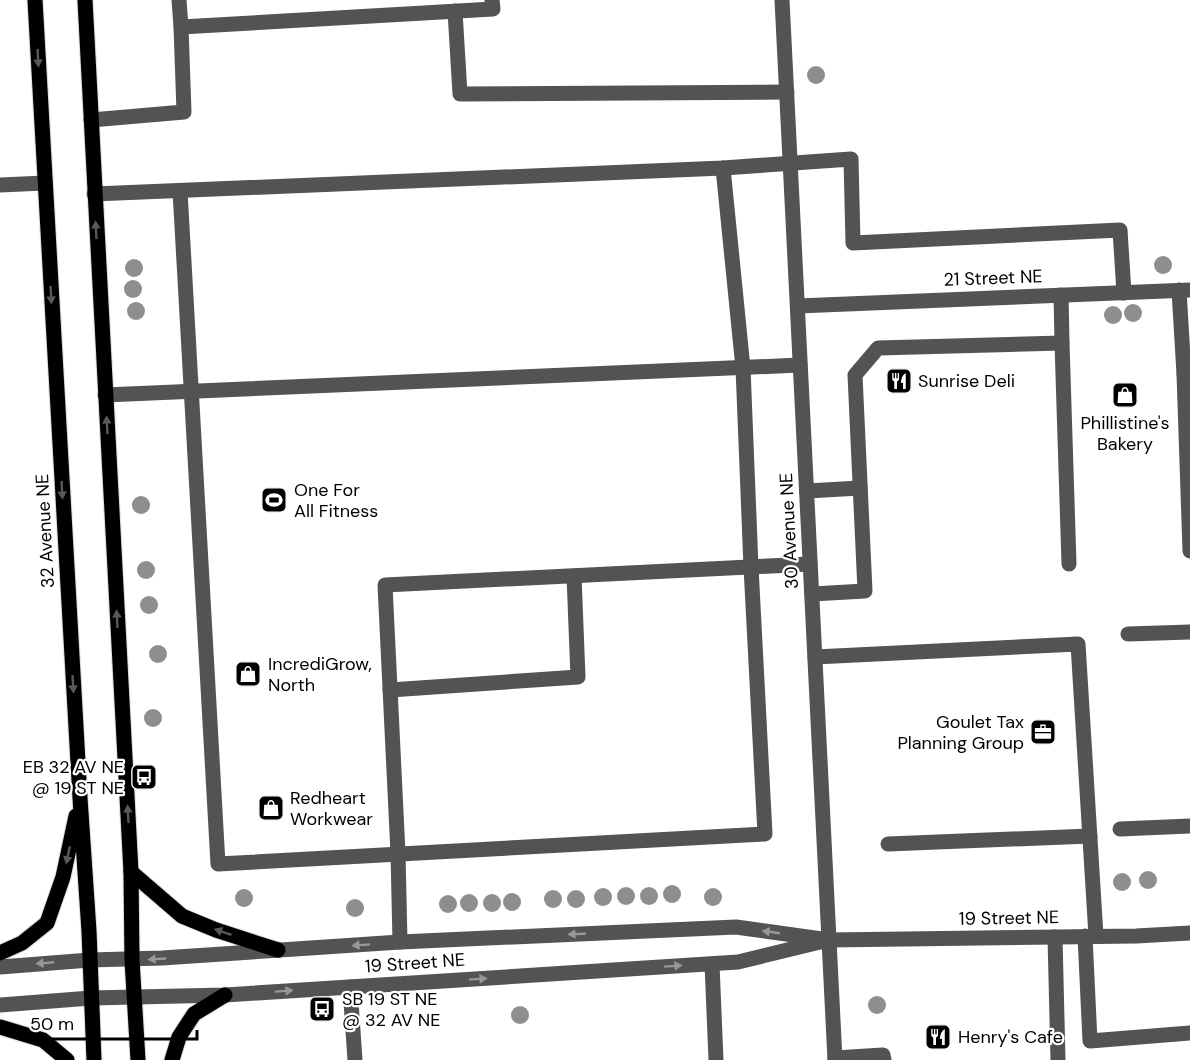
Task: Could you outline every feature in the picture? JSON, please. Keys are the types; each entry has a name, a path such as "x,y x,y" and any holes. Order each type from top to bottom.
{"main road":[{"name":"32 Avenue NE","path":"34,0 94,1060"},
{"path":"85,0 131,872 132,960 138,1060"},
{"path":"0,953 22,943 47,923 63,877 80,798"},
{"path":"131,872 182,916 216,930 278,950"},
{"path":"172,1060 179,1037 194,1014 225,995"},
{"path":"0,1027 43,1040 67,1060"}],"street":[{"path":"91,120 184,112 179,0"},
{"path":"181,27 493,9 492,0"},
{"name":"30 Avenue NE","path":"782,0 835,1059"},
{"path":"455,10 460,94 787,92"},
{"path":"94,194 723,168 850,159 853,243 1120,230 1124,293"},
{"path":"180,191 218,864 765,834 743,368 723,168"},
{"path":"0,185 45,183"},
{"path":"1185,290 1190,551"},
{"name":"21 Street NE","path":"798,306 1185,290"},
{"path":"1061,295 1069,564"},
{"path":"812,594 865,591 855,375 878,348 1062,343"},
{"path":"105,395 800,365"},
{"path":"807,491 860,488"},
{"path":"400,942 385,585 810,564"},
{"path":"390,690 578,677 574,576"},
{"path":"1128,634 1190,632"},
{"path":"815,657 1078,644 1090,836 1090,1041 1190,1033"},
{"path":"1120,830 1190,826"},
{"path":"888,844 1090,836"},
{"name":"19 Street NE","path":"0,967 400,942 736,927 829,940 1190,933"},
{"path":"1055,937 1058,1060"},
{"name":"19 Street NE","path":"0,1005 91,998 225,995 738,962 829,940"},
{"path":"712,964 716,1060"},
{"path":"350,987 355,1060"},
{"path":"835,1059 883,1055 884,1060"}],"place":[{"name":"Sunrise Deli","path":"899,381"},
{"name":"Phillistine's Bakery","path":"1125,395"},
{"name":"One For All Fitness","path":"274,500"},
{"name":"IncrediGrow, North","path":"248,674"},
{"name":"Goulet Tax Planning Group","path":"1043,732"},
{"name":"EB 32 AV NE @ 19 ST NE","path":"144,777"},
{"name":"Redheart Workwear","path":"271,808"},
{"name":"SB 19 ST NE @ 32 AV NE","path":"322,1009"},
{"name":"Henry's Cafe","path":"938,1037"}]}
